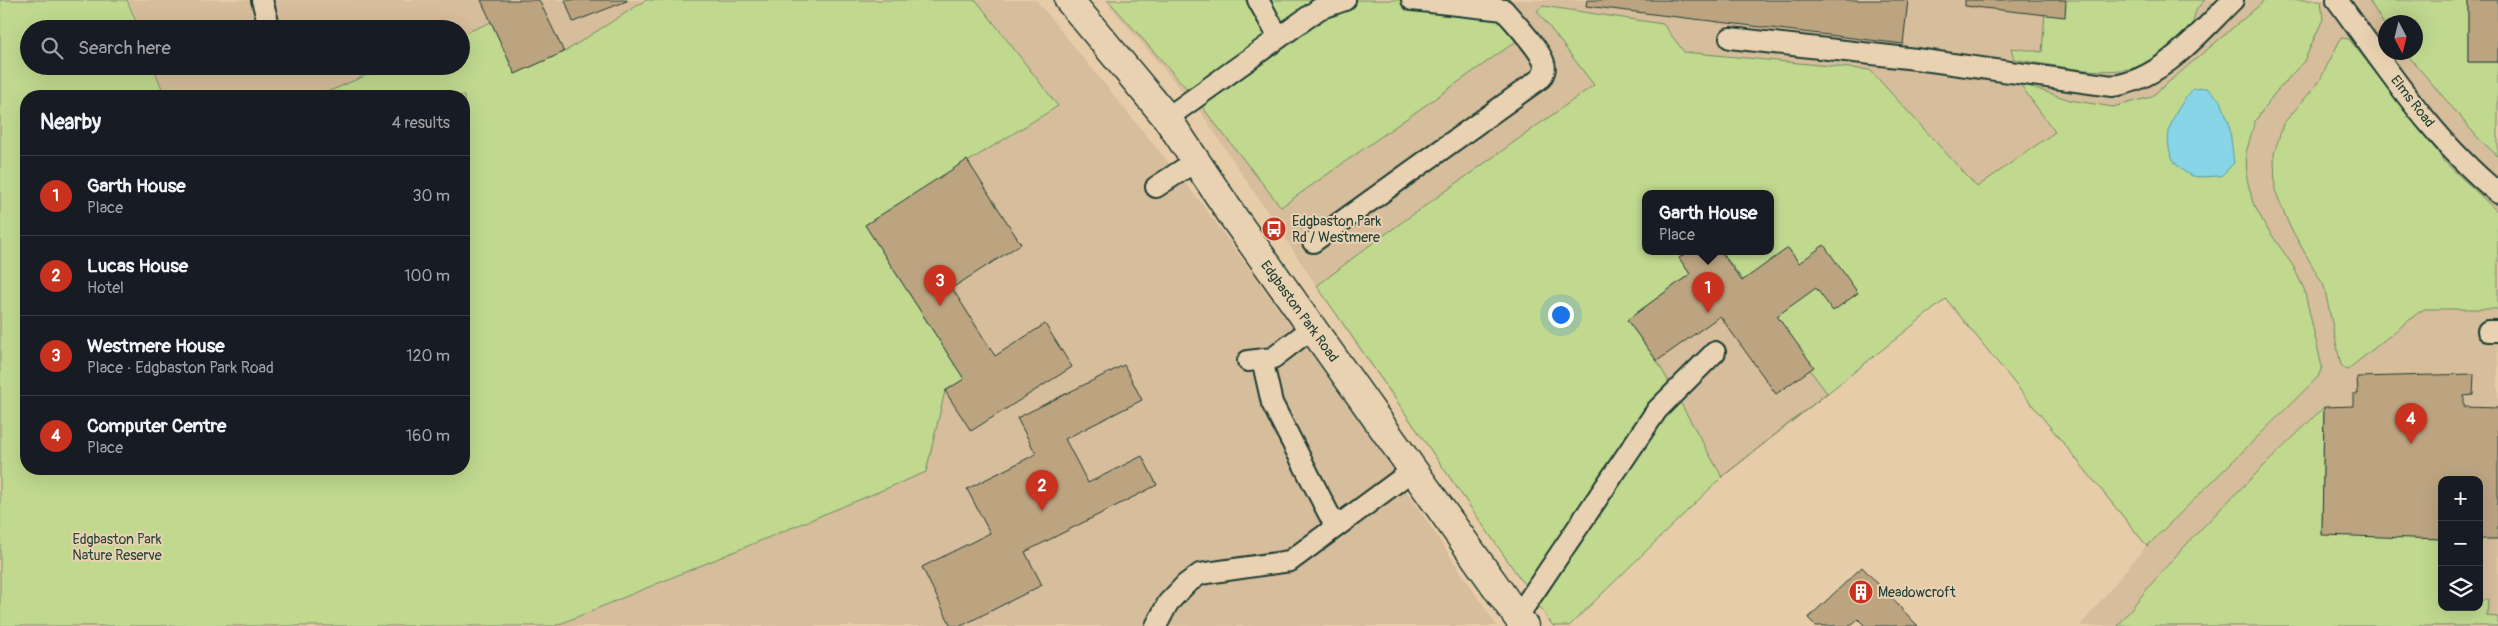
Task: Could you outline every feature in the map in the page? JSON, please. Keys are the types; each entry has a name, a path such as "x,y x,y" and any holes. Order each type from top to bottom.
{"street":[{"name":"Edgbaston Park Road","path":"1069,0 1167,118 1312,328 1521,621"}],"lane":[{"path":"262,0 268,20"},
{"path":"1258,0 1279,38"},
{"path":"1167,118 1319,9 1345,0"},
{"path":"1313,242 1541,78 1545,70 1544,62 1504,5 1412,0"},
{"path":"1730,38 1916,59 2112,86 2124,85 2153,73 2189,43 2234,0"},
{"name":"Elms Road","path":"2337,0 2414,104 2450,146 2498,193"},
{"path":"1156,187 1196,161"},
{"path":"1312,328 1273,358 1255,360 1272,403 1335,526"},
{"path":"1521,621 1657,410 1715,352"},
{"path":"1156,626 1168,603 1186,584 1200,574 1290,561 1413,470"}],"shaded area":[{"path":"128,0 1036,0 1199,200 1361,422 1497,626 373,626 313,475 470,475 470,90 164,90 158,75 470,75 470,20 136,20"},
{"path":"1105,0 2498,0 2498,626 2080,626 2146,546 1946,299 1722,477 1569,626 1553,626 1354,342 1202,114"}],"green space":[{"name":"Edgbaston Park Nature Reserve","path":"0,0 127,0 135,20 20,20 20,75 157,75 163,90 20,90 20,475 470,475 470,90 332,90 367,75 470,75 470,31 491,22 515,74 564,52 646,0 976,0 1058,106 865,225 964,379 945,391 926,472 555,626 0,626"},
{"path":"1108,0 1412,0 1504,10 1525,35 1281,207 1195,98"},
{"path":"2046,0 2205,0 2197,9 2191,29 2162,55 2138,67 2103,71 2065,68 2014,59 2011,48 2042,52"},
{"path":"2263,0 2321,0 2323,19 2304,61 2275,93 2255,121 2246,153 2247,179 2253,203 2265,225 2293,266 2304,289 2322,367 2318,377 2147,546 1946,299 1722,477 1569,626 1553,626 1317,286 1366,248 1594,85 1537,11 1543,6 1663,24 1684,52 1870,70 1977,187 2055,132 2019,83 2070,100 2113,107 2151,97 2261,4","holes":["1642,190 1774,190 1774,255 1724,255 1827,393 1722,477 1657,361 1627,320 1690,274 1679,258 1683,255 1642,255"]},
{"path":"2369,0 2468,0 2468,62 2498,62 2498,156 2479,139 2412,60 2423,60 2423,15 2378,15"},
{"path":"2341,38 2349,39 2447,164 2498,212 2498,309 2423,309 2347,370 2341,365 2324,286 2290,227 2275,190 2274,154 2283,124 2319,82"},
{"path":"2324,407 2322,534 2438,539 2438,611 2483,611 2483,600 2488,600 2487,616 2498,617 2498,626 2118,626 2141,596 2191,540"}],"water":[{"path":"2207,88 2221,101 2229,123 2234,163 2221,176 2196,177 2184,172 2174,162 2169,150 2169,131 2176,113 2193,89"}],"building":[{"path":"481,0 539,0 564,52 515,74"},
{"path":"565,0 627,0 627,1 573,22"},
{"path":"1587,0 1908,0 1903,44 1586,6"},
{"path":"1965,0 2066,0 2065,17 1965,6"},
{"path":"2468,0 2498,0 2498,62 2468,62"},
{"path":"967,160 1021,244 952,288 995,356 1045,324 1072,367 971,431 945,391 964,379 865,225"},
{"path":"1824,245 1858,293 1833,311 1816,288 1777,316 1814,367 1776,394 1720,316 1657,361 1627,320 1690,274 1679,258 1683,255 1723,255 1742,281 1788,248 1799,263"},
{"path":"1124,365 1142,400 1065,439 1088,483 1142,456 1157,485 1025,552 1042,585 961,626 951,626 922,567 990,533 967,489 1036,454 1017,418"},
{"path":"2474,374 2473,395 2464,396 2464,407 2498,408 2498,539 2483,539 2483,476 2438,476 2438,539 2322,535 2324,407 2353,406 2353,394 2358,394 2357,377"},
{"name":"Meadowcroft","path":"1862,567 1918,626 1865,626 1858,619 1850,626 1816,626 1808,618"}],"place":[{"name":"Edgbaston Park Rd / Westmere","path":"1274,229"},
{"name":"Westmere House","path":"940,306"},
{"name":"Garth House","path":"1708,313"},
{"name":"Computer Centre","path":"2411,444"},
{"name":"Lucas House","path":"1042,511"},
{"name":"Meadowcroft","path":"1861,592"}]}
